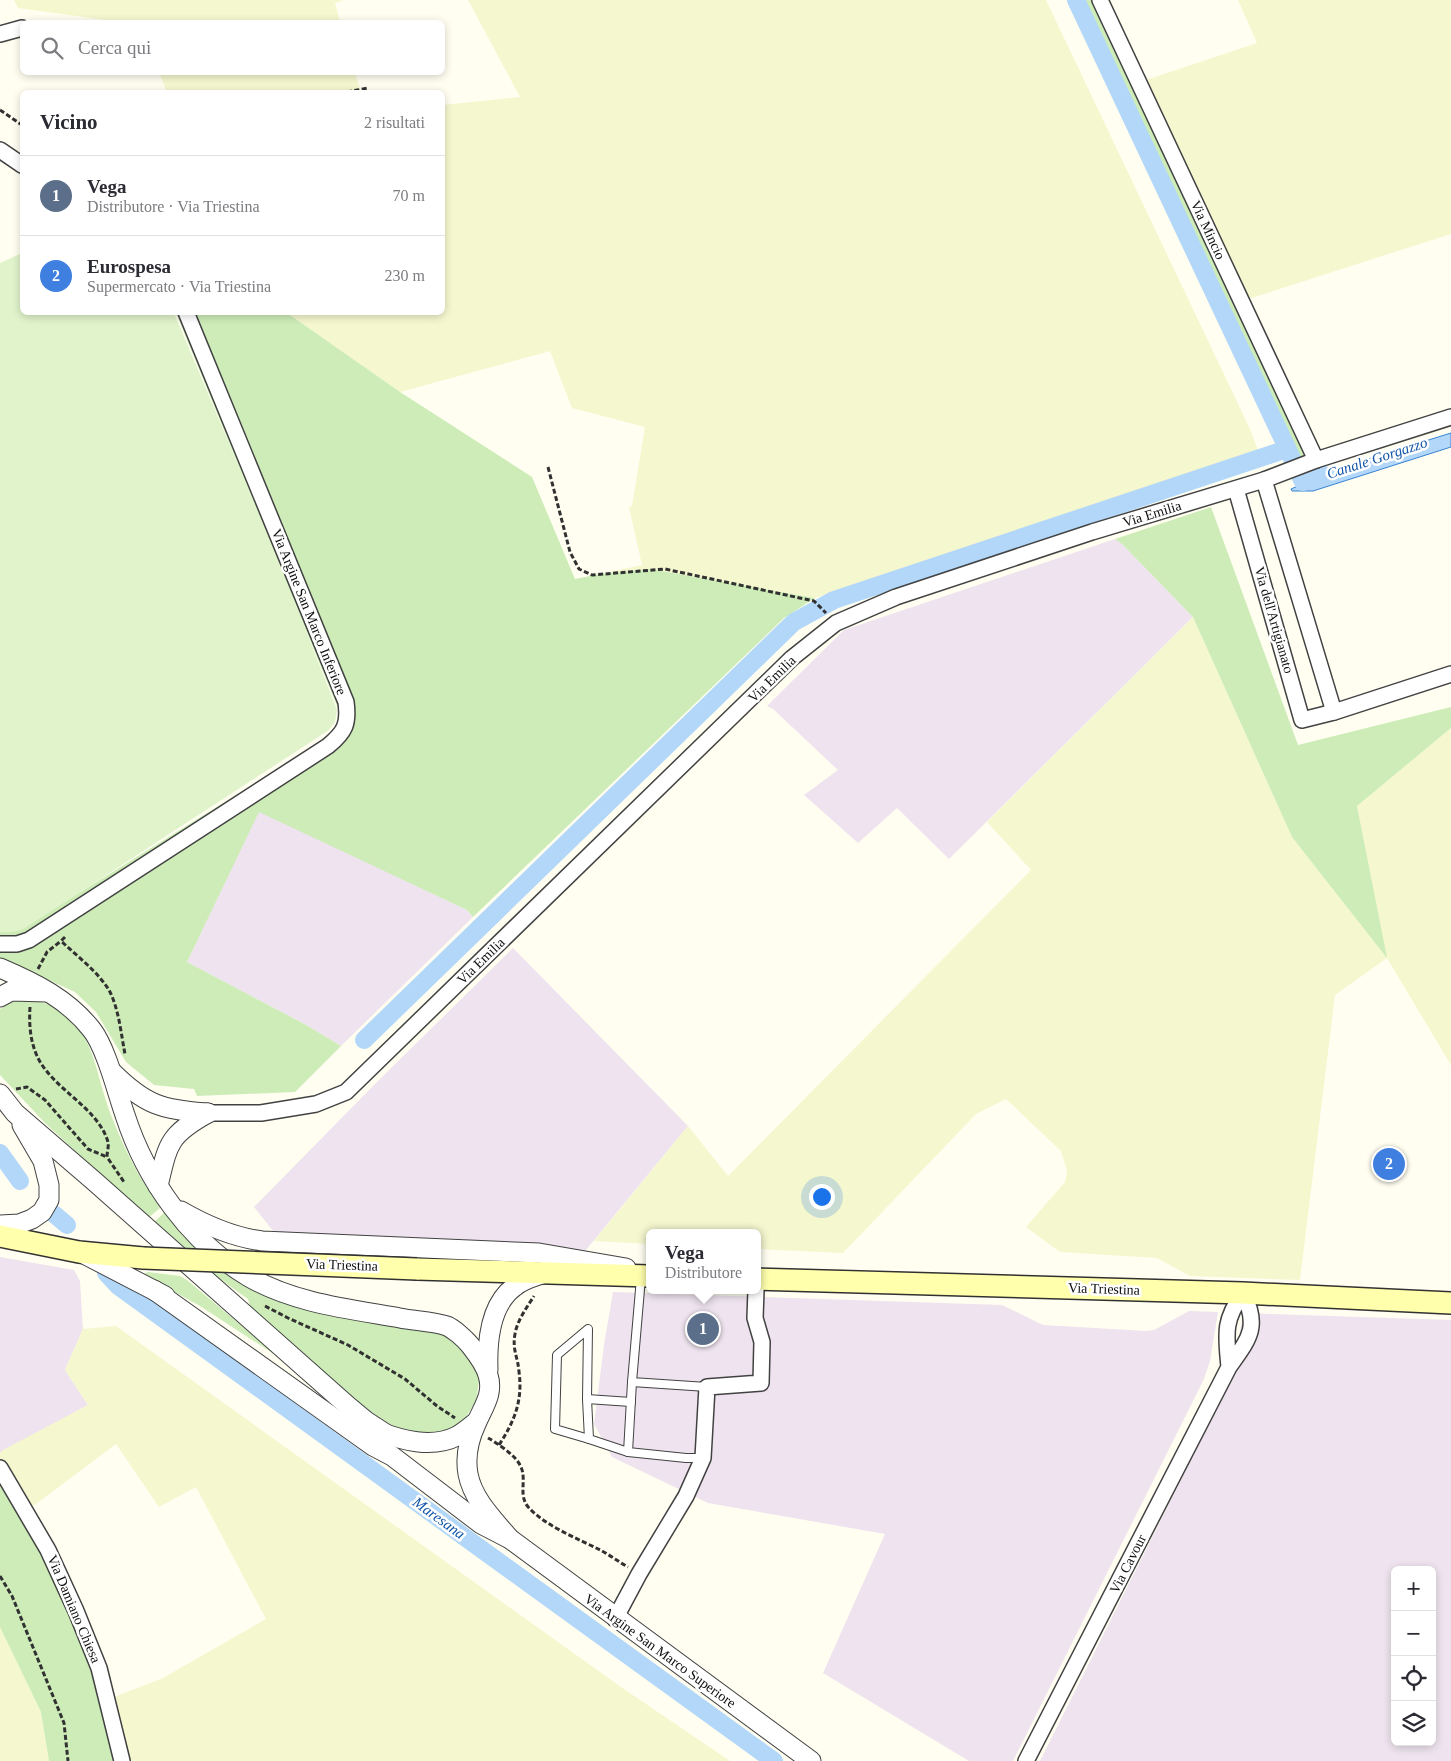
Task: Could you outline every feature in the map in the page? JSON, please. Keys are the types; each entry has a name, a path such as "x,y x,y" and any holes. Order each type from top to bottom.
{"main road":[{"name":"Via Triestina","path":"0,1236 79,1252 143,1258 417,1268 539,1283 646,1275"},
{"name":"Via Triestina","path":"761,1280 1243,1293 1451,1303"}],"street":[{"name":"Via Mincio","path":"1100,0 1316,460"},
{"path":"0,34 20,29"},
{"path":"0,150 20,164"},
{"name":"Via Argine San Marco Inferiore","path":"0,944 18,944 29,940 328,746 339,737 346,727 348,713 346,702 187,315"},
{"name":"Via Emilia","path":"208,1113 261,1113 316,1104 346,1092 792,658 836,623 905,594 1092,532 1264,480 1316,460 1451,417"},
{"path":"1264,480 1334,712"},
{"name":"Via dell'Artigianato","path":"1236,489 1302,720 1334,712 1451,674"},
{"path":"0,968 25,978 67,1003 94,1032 102,1049 132,1137 158,1186 189,1228 221,1258 249,1277 295,1297 338,1307 448,1326 468,1342 484,1363 488,1374"},
{"path":"0,997 11,991 50,992"},
{"path":"109,1069 127,1087 146,1101 177,1111 208,1113"},
{"path":"1,1096 16,1113 376,1428 392,1456"},
{"path":"0,1225 19,1224 32,1219 42,1212 49,1200 49,1185 43,1161 16,1113"},
{"path":"158,1186 166,1152 176,1134 190,1123 208,1113"},
{"path":"173,1206 216,1230 253,1240 538,1253 646,1275"},
{"path":"79,1252 200,1314 344,1415 408,1441 444,1441 481,1430"},
{"path":"510,1540 475,1494 468,1475 467,1457 469,1442 481,1430 484,1408 489,1395 487,1348 497,1307 513,1287 539,1283"},
{"path":"154,1290 373,1446 392,1456 481,1524 510,1540"},
{"path":"1230,1367 1227,1340 1228,1321 1233,1308 1243,1293"},
{"name":"Via Cavour","path":"1026,1761 1230,1367 1245,1344 1252,1322 1249,1306 1243,1293"},
{"path":"615,1619 639,1574 686,1496 703,1458 707,1387 761,1383 762,1342 755,1318 756,1294"},
{"name":"Via Damiano Chiesa","path":"0,1468 48,1550 76,1611 99,1668 122,1761"},
{"name":"Via Argine San Marco Superiore","path":"510,1540 615,1619 811,1761"}],"lane":[{"path":"628,1452 632,1382 646,1275"},
{"path":"589,1439 588,1329 557,1354 555,1429 628,1452 703,1458"},
{"path":"632,1382 707,1387"},
{"path":"588,1399 631,1402"}],"path":[{"path":"358,90 368,88"},
{"path":"0,110 20,124"},
{"path":"548,467 570,552 579,569 592,575 665,569 814,601"},
{"path":"36,973 47,952 67,935"},
{"path":"60,941 95,973 109,991 117,1014 126,1061"},
{"path":"1,1096 16,1089 27,1087 45,1100 88,1149 106,1157"},
{"path":"500,1445 513,1423 519,1396 520,1372 513,1348 515,1332 539,1283"},
{"path":"481,1430 520,1464 524,1480 523,1500 530,1509 564,1533 603,1552 639,1574"},
{"path":"0,1576 12,1596 64,1723 68,1761"}],"shaded area":[{"path":"1115,539 1193,617 949,859 897,808 858,843 804,795 838,770 773,709 767,706 844,630"},
{"path":"259,811 467,910 473,917 341,1046 308,1026 187,962"},
{"path":"513,948 688,1126 581,1256 286,1247 254,1207"},
{"path":"0,1257 74,1270 80,1281 83,1329 65,1370 88,1405 0,1453"},
{"path":"613,1292 1002,1305 1043,1325 1146,1331 1154,1330 1189,1311 1218,1312 1210,1361 1204,1379 1013,1761 969,1761 823,1673 885,1534 708,1503 612,1457 594,1424"},
{"path":"1243,1313 1451,1320 1451,1761 1040,1761 1226,1390 1234,1368"}],"green space":[{"path":"14,0 344,0 335,3 339,20 105,20 18,8"},
{"path":"468,0 1046,0 1249,427 1258,450 815,598 650,569 600,574 642,565 629,507 632,506 645,427 572,408 550,351 400,392 289,315 445,315 445,105 520,97"},
{"path":"1081,0 1094,0 1300,442 1306,464 1301,466"},
{"path":"1238,0 1451,0 1451,234 1242,301 1140,82 1257,43"},
{"path":"160,75 356,75 360,90 166,90"},
{"path":"20,254 20,315 175,315 277,557 337,710 335,722 329,730 25,928 6,932 0,932 0,263"},
{"path":"177,315 290,315 400,392 532,477 575,579 600,574 650,569 815,598 784,618 473,917 467,910 259,812 187,962 308,1026 341,1046 295,1092 197,1096 194,1089 154,1085 126,1062 96,1012 75,992 0,958 0,930 21,929 337,732 340,713"},
{"path":"1211,507 1298,745 1451,707 1451,728 1357,806 1387,958 1292,837 1193,617 1115,539"},
{"path":"1193,617 1292,837 1386,956 1357,806 1451,728 1451,1065 1387,958 1335,995 1300,1280 1190,1276 1157,1258 1060,1252 1026,1227 1065,1182 1067,1171 1061,1151 1006,1099 976,1114 843,1253 761,1249 761,1229 646,1229 646,1244 594,1241 688,1126 728,1176 1031,870 987,822"},
{"path":"22,999 46,1004 64,1013 78,1026 94,1060 113,1120 128,1155 160,1208 148,1218 45,1123 0,1075 0,1009 9,1003"},
{"path":"165,1212 172,1223 198,1251 239,1281 446,1332 477,1364 479,1381 476,1402 459,1427 436,1435 420,1435 398,1429 360,1405 250,1307 248,1299 220,1279 155,1221"},
{"path":"145,1273 180,1276 187,1280 280,1358 200,1306 146,1276"},
{"path":"116,1326 621,1687 730,1761 127,1761 114,1697 163,1678 266,1619 196,1487 159,1507 116,1444 36,1504 28,1507 0,1460 0,1453 3,1450 88,1405 65,1370 83,1329"},
{"path":"0,1460 57,1555 113,1688 127,1761 49,1761 41,1712 0,1627"},
{"path":"0,1627 41,1712 49,1761 0,1761"}],"water":[{"name":"Canale Gorgazzo","path":"1451,433 1451,447 1313,491 1292,491 1291,489 1298,486 1294,482"}],"waterway":[{"name":"Canale Gorgazzo","path":"1076,0 1303,482 1324,475"},
{"path":"364,1040 794,622 834,600 1287,449"},
{"name":"Maresana","path":"0,1153 20,1181"},
{"name":"Maresana","path":"54,1214 67,1225"},
{"name":"Maresana","path":"106,1273 118,1286 774,1761"}],"place":[{"name":"Eurospesa","path":"1389,1164"},
{"name":"Vega","path":"703,1329"}]}
